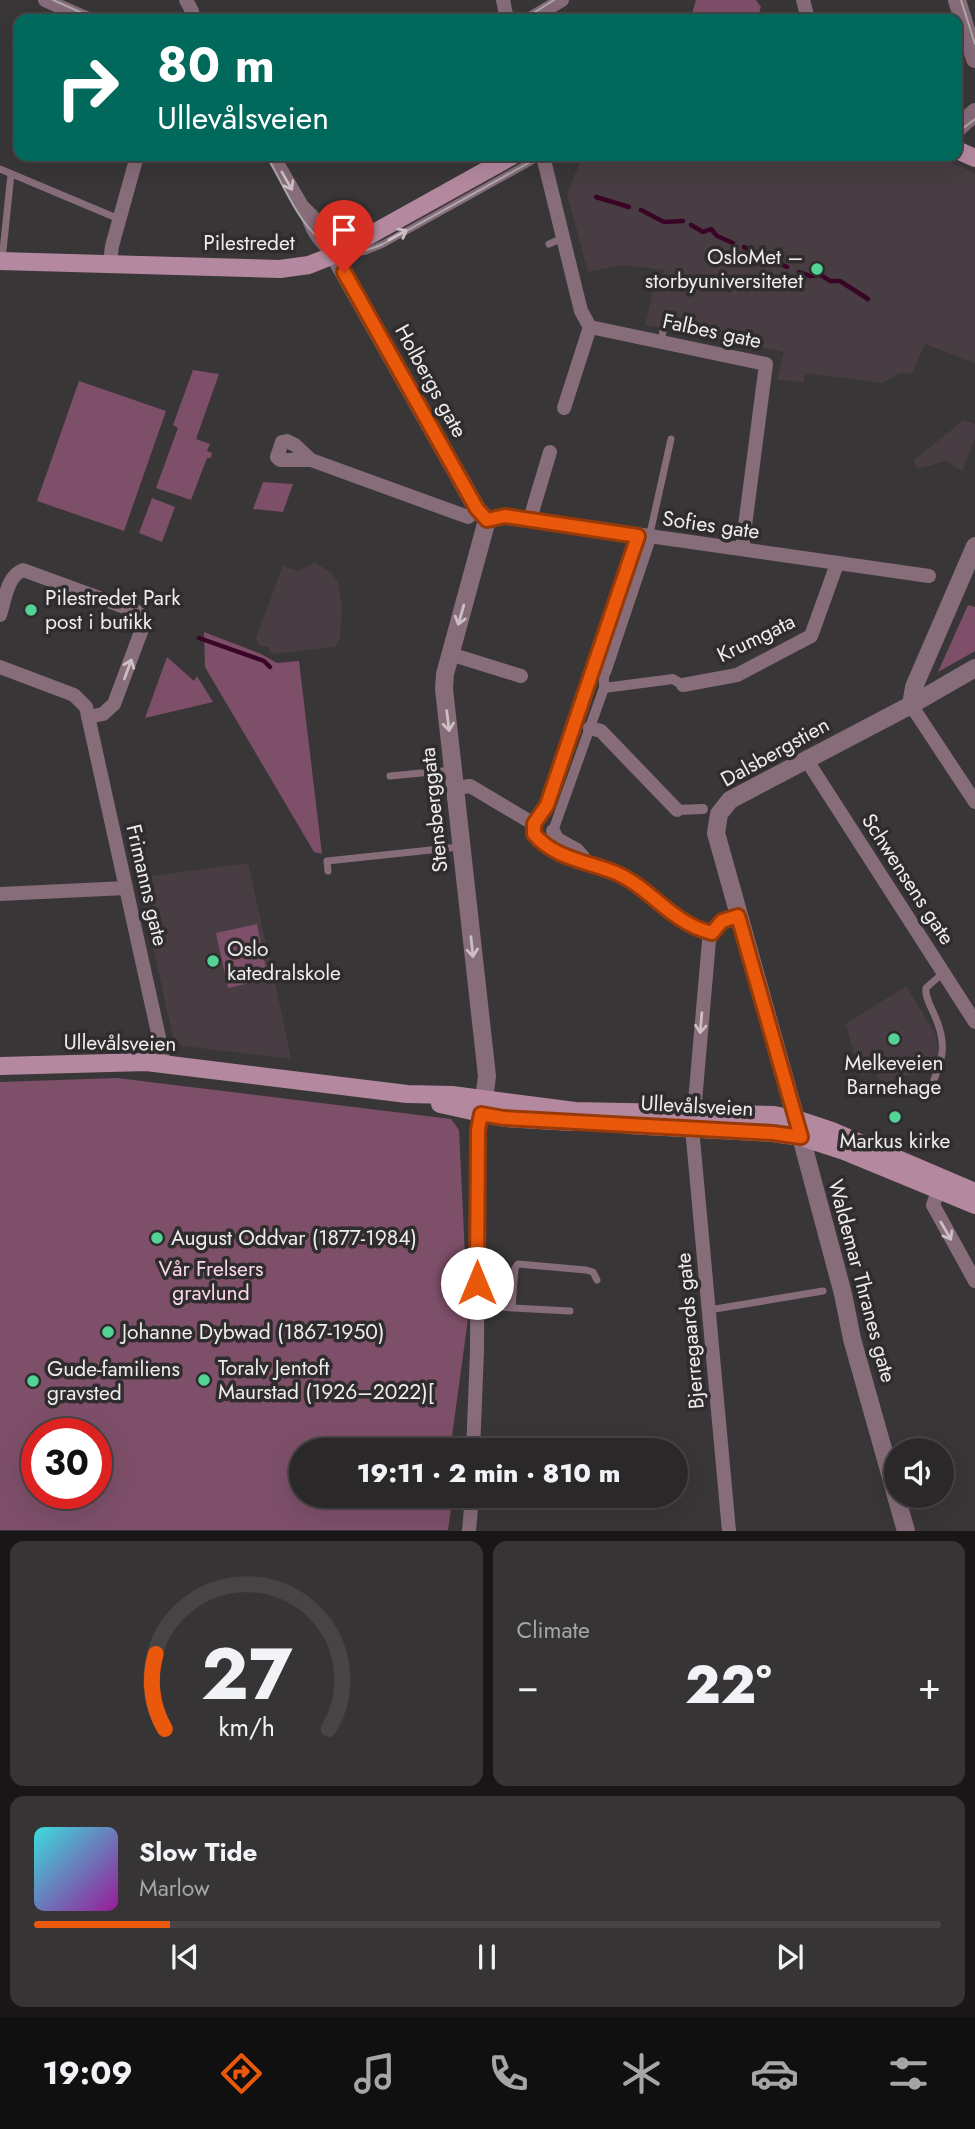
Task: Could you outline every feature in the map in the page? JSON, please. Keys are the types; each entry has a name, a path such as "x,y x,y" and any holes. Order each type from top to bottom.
{"main road":[{"name":"Pilestredet","path":"1,261 292,268 309,265 334,255 503,161"},
{"name":"Ullevålsveien","path":"0,1066 163,1063 407,1094 504,1118 693,1121 763,1114 796,1119 832,1131 939,1184 975,1205"},
{"name":"Ullevålsveien","path":"693,1121 801,1137 939,1184 975,1192"}],"street":[{"path":"45,0 77,14"},
{"path":"538,14 562,0"},
{"path":"962,16 975,59"},
{"path":"962,124 975,111"},
{"path":"110,263 136,161"},
{"name":"Holbergs gate","path":"276,161 302,206 316,219 482,515"},
{"path":"543,161 556,241 580,311 590,327 564,408"},
{"name":"Falbes gate","path":"590,327 766,364 742,549"},
{"path":"530,519 550,452"},
{"name":"Sofies gate","path":"311,460 468,517 482,515 530,519 929,576"},
{"name":"Stensberggata","path":"481,1114 486,1076 444,689 482,515"},
{"path":"590,865 577,850 557,838 553,831 604,688 604,672 644,537"},
{"path":"644,537 547,805 534,824 534,834 541,843 565,857 617,873 647,893 664,909 712,933"},
{"path":"975,545 914,687 912,705 975,802"},
{"name":"Krumgata","path":"604,688 673,679 683,685 737,675 811,636 837,564"},
{"path":"0,615 11,580 16,573 27,571 133,610 141,617 142,629 114,704 103,714 88,717 86,707 74,695 0,667"},
{"path":"450,654 521,676"},
{"name":"Dalsbergstien","path":"738,916 716,833 719,814 730,800 912,705 975,668"},
{"name":"Frimanns gate","path":"88,717 163,1063"},
{"path":"590,728 601,731 677,810 703,809"},
{"name":"Schwensens gate","path":"806,760 975,1022"},
{"path":"455,779 534,824"},
{"path":"0,894 126,888"},
{"path":"693,1121 707,955 712,933 722,921 738,916"},
{"name":"Waldemar Thranes gate","path":"738,916 801,1137 884,1453"},
{"path":"473,1438 481,1114"},
{"name":"Bjerregaards gate","path":"693,1121 729,1531"},
{"path":"939,1184 933,1205 975,1281"},
{"path":"469,1531 471,1508"},
{"name":"Waldemar Thranes gate","path":"899,1508 906,1531"}],"lane":[{"path":"334,255 357,253 383,244 533,161"},
{"path":"0,169 119,219"},
{"path":"1,261 6,243 11,174"},
{"path":"661,341 666,316"},
{"path":"644,537 671,439"},
{"path":"390,776 455,779"},
{"path":"328,871 327,861 461,846"},
{"path":"930,1089 944,1050 938,1022 925,994 926,988 943,972"},
{"path":"512,1307 515,1268 518,1264 586,1270 593,1272 597,1280"},
{"path":"709,1310 822,1291"},
{"path":"477,1306 570,1311"}],"shaded area":[{"name":"OsloMet – storbyuniversitetet","path":"947,161 975,173 975,363 925,344 912,374 900,373 882,383 805,373 804,383 777,379 784,352 645,325 653,291 660,292 664,270 623,265 588,272 567,194 580,162"},
{"path":"964,420 975,424 975,439 962,471 946,461 917,469 914,460"},
{"path":"315,562 338,581 342,608 340,639 335,647 273,654 269,647 260,646 256,638 283,566 298,571"},
{"name":"Oslo katedralskole","path":"248,863 291,1059 183,1046 173,1037 139,885 143,877"},
{"name":"Melkeveien Barnehage","path":"906,986 936,1035 939,1056 936,1065 928,1072 894,1078 894,1081 880,1084 876,1071 860,1076 846,1024"}],"green space":[{"path":"696,0 756,0 761,7 759,14 692,13"},
{"path":"193,370 219,374 196,439 210,444 207,451 212,453 211,458 207,458 191,500 156,488 178,428 173,425"},
{"path":"79,381 166,411 124,531 37,501"},
{"path":"263,482 293,484 283,512 253,509"},
{"path":"152,498 175,507 162,542 139,533"},
{"path":"968,605 975,607 975,651 938,672"},
{"path":"204,632 277,663 299,661 322,854 314,852 205,667"},
{"path":"167,657 194,681 197,676 213,702 145,718"},
{"path":"257,924 268,979 228,988 216,933"},
{"name":"Vår Frelsers gravlund","path":"117,1078 451,1119 459,1130 468,1319 452,1438 289,1438 289,1508 451,1508 448,1530 0,1530 0,1082"}],"waterway":[{"path":"596,197 629,207"},
{"path":"641,210 664,222 683,221"},
{"path":"691,225 703,232 711,229 717,236 733,243"},
{"path":"744,247 787,267"},
{"path":"799,272 810,276 821,275 830,281 840,281 868,299"},
{"path":"199,638 264,661 270,667"}],"tram line":[{"path":"53,0 85,14"},
{"path":"532,14 554,0"},
{"path":"961,0 975,44"},
{"path":"962,129 975,119"},
{"path":"270,161 297,212 310,229 324,242 340,250 360,251 383,244 532,161"}],"place":[{"name":"OsloMet – storbyuniversitetet","path":"817,269"},
{"name":"Pilestredet Park post i butikk","path":"31,610"},
{"name":"Oslo katedralskole","path":"213,961"},
{"name":"Melkeveien Barnehage","path":"894,1039"},
{"name":"Markus kirke","path":"895,1117"},
{"name":"August Oddvar (1877-1984)","path":"157,1238"},
{"name":"Johanne Dybwad (1867-1950)","path":"108,1332"},
{"name":"Toralv Jentoft Maurstad (1926–2022)[","path":"204,1380"},
{"name":"Gude-familiens gravsted","path":"33,1381"}],"route":[{"path":"344,272 477,509 487,520 505,516 638,536 547,805 534,824 534,834 541,843 565,857 617,873 647,893 664,909 704,931 712,933 722,921 738,916 801,1137 773,1133 504,1118 481,1114 478,1130 477,1283"}]}
